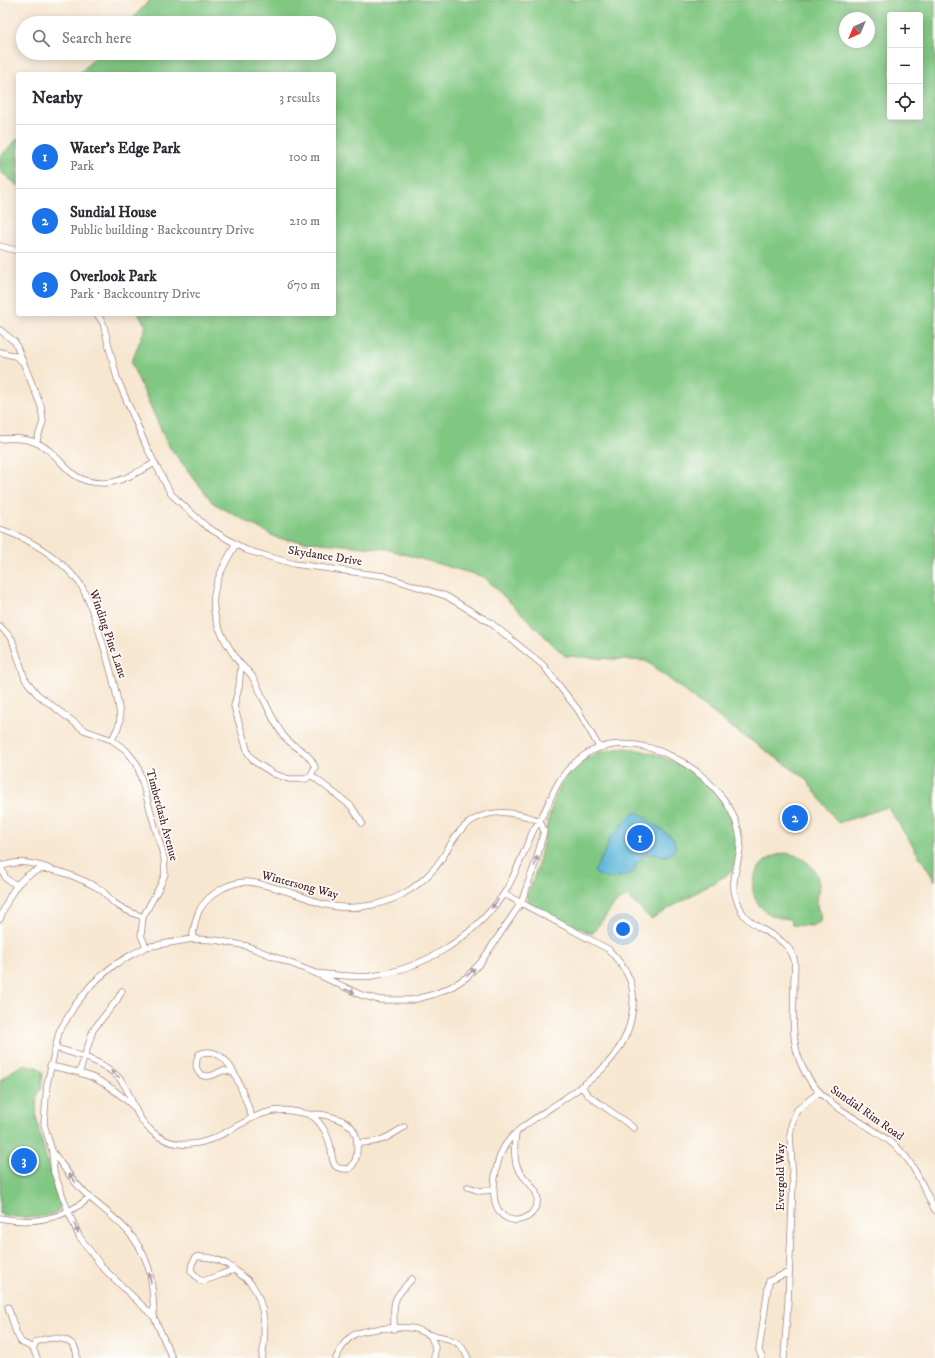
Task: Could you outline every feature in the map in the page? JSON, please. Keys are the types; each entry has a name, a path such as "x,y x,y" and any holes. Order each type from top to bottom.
{"street":[{"path":"0,246 16,250"},
{"name":"Skydance Drive","path":"98,316 103,323 117,378 154,463 171,494 208,527 246,550 294,564 384,576 446,596 491,622 543,665 578,710 599,747"},
{"path":"0,330 15,342 25,363 41,406 43,422 36,443"},
{"path":"0,352 15,356 25,363"},
{"path":"0,440 12,438 36,443 52,454 71,475 85,481 104,483 130,476 154,463"},
{"name":"Winding Pine Lane","path":"0,529 32,542 58,560 79,582 92,612 115,688 120,722 112,740"},
{"path":"236,544 220,570 213,596 214,618 226,644 240,665 251,675 284,737 311,757 315,767 312,775 306,779 289,779 274,774 255,762 248,753 234,706 238,688 240,665"},
{"name":"Timberdash Avenue","path":"0,626 12,639 26,679 37,694 84,730 112,740 126,750 137,764 164,858 165,874 143,917 141,935 146,947"},
{"name":"Sundial Rim Road","path":"599,747 624,744 648,747 671,756 697,771 716,790 732,813 739,831 741,849 733,879 735,896 743,914 752,923 788,946 794,959 794,1034 796,1049 801,1064 818,1093 893,1144 905,1155 935,1210"},
{"path":"315,973 349,977 372,976 422,962 435,956 460,940 475,927 504,894 534,829 540,821 553,790 563,774 579,759 599,747"},
{"path":"312,775 350,806 362,823"},
{"name":"Wintersong Way","path":"192,939 200,909 212,895 236,884 248,882 266,886 326,905 342,907 367,906 385,902 418,884 432,871 462,828 475,818 492,812 504,811 516,813 540,821"},
{"path":"154,1317 99,1263 79,1236 54,1172 52,1151 44,1124 47,1084 59,1032 75,1005 92,984 114,965 146,947 192,939 216,940 247,946 315,973 361,995 380,1000 412,1000 435,994 458,983 481,962 521,904 536,861 544,831 540,821"},
{"path":"17,885 6,879 0,866 24,862 57,872"},
{"path":"0,919 9,896 17,885 22,879 39,870 67,873 101,889 114,903 143,917"},
{"path":"504,894 608,949 621,963 630,976 634,1005 630,1027 623,1045 602,1070 582,1086 522,1127 507,1144 498,1161 494,1190 496,1208 504,1216 512,1220 522,1219 530,1215 537,1205 537,1194 532,1186 522,1176 517,1165 514,1149 516,1134"},
{"path":"80,1071 93,1030 117,1000 122,991"},
{"path":"56,1048 84,1057 109,1070 121,1080 129,1093 142,1122 154,1134 179,1144 205,1143 222,1135 252,1117 270,1112 289,1110 311,1115 318,1114 346,1121 355,1131 357,1143 354,1165 349,1169 341,1170 334,1166 331,1160 331,1149 328,1137 323,1127 311,1115"},
{"path":"234,1073 223,1070 213,1075 205,1076 198,1072 195,1066 196,1060 199,1054 206,1051 214,1052 225,1060 234,1073 252,1117"},
{"path":"50,1066 80,1071 117,1091 134,1107"},
{"path":"582,1086 588,1095 634,1128"},
{"name":"Evergold Way","path":"784,1358 793,1183 791,1129 797,1110 818,1093"},
{"path":"357,1143 374,1143 385,1139 404,1127"},
{"path":"52,1151 73,1180 127,1229 138,1245 148,1266 153,1292 154,1317 172,1358"},
{"path":"468,1186 480,1191 494,1190"},
{"path":"0,1218 17,1222 48,1220 81,1205 90,1197"},
{"path":"235,1270 216,1276 208,1281 201,1281 195,1277 192,1271 192,1264 196,1257 206,1256 220,1260 235,1270 252,1285 259,1301 265,1342 262,1358"},
{"path":"762,1358 759,1350 768,1281 789,1272"},
{"path":"394,1329 394,1302 396,1295 412,1279"},
{"path":"8,1307 16,1332 21,1342 33,1348 37,1358"},
{"path":"336,1358 344,1343 353,1335 372,1329 415,1329 430,1335 439,1335 460,1345 468,1358"},
{"path":"430,1335 435,1346 434,1358"},
{"path":"33,1348 36,1342 44,1338 63,1338 69,1341 75,1348 77,1358"}],"green space":[{"path":"150,0 935,0 935,881 888,807 838,823 804,777 730,726 646,661 565,656 484,577 386,549 279,539 213,503 168,445 131,363 146,326 139,316 336,316 336,72 81,72 92,60 336,60 336,16 135,16"},
{"path":"16,140 16,184 0,171 0,157"},
{"path":"625,748 643,751 662,757 681,766 698,777 713,790 725,805 733,823 737,842 736,854 732,872 651,919 627,896 615,904 592,934 530,904 526,896 538,865 547,824 553,805 560,787 570,772 583,761 601,752"},
{"path":"786,853 804,860 813,869 816,875 819,888 817,905 821,915 820,922 811,926 792,925 790,919 774,916 763,909 756,900 753,888 754,877 760,866 771,858"},
{"path":"22,1066 34,1066 43,1072 41,1089 37,1094 36,1116 55,1191 61,1204 57,1213 36,1217 14,1217 0,1214 0,1081 14,1070"}],"water":[{"path":"638,812 674,839 676,848 668,856 646,854 635,865 634,872 619,877 604,877 594,872 608,846 609,838 617,832 629,817"}],"place":[{"name":"Sundial House","path":"795,818"},
{"name":"Water's Edge Park","path":"640,838"},
{"name":"Overlook Park","path":"24,1161"}]}
